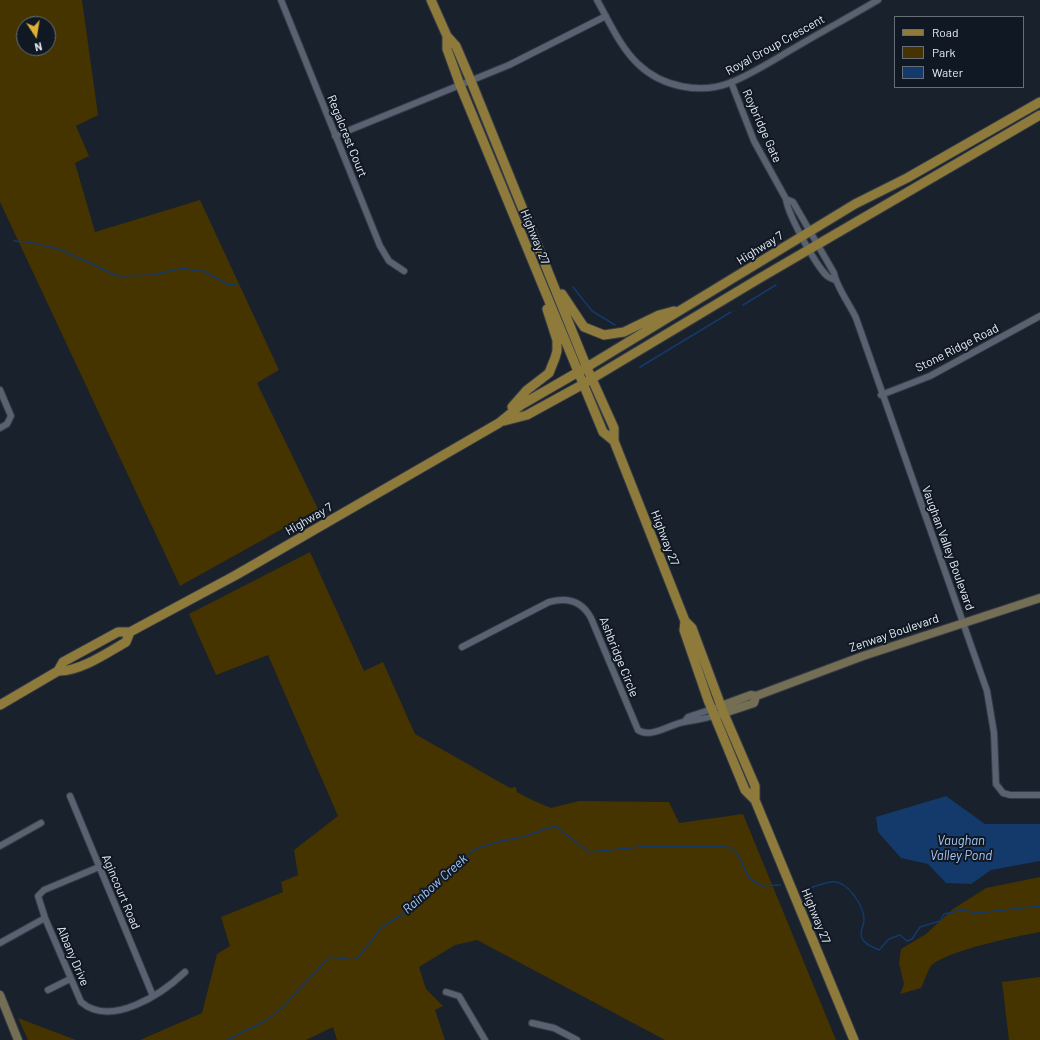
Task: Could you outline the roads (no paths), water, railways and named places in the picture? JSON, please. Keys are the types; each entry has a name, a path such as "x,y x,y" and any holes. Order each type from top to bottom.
{"main road":[{"name":"Highway 27","path":"431,0 446,36 447,49 460,85 539,278 588,381 614,428 614,441 685,621 692,628 723,710 755,786 755,800 854,1040"},
{"name":"Highway 27","path":"446,36 456,46 471,81 549,274 583,370"},
{"name":"Highway 7","path":"0,705 58,671 69,671 126,642 130,632 236,575 499,423 521,405 583,370 855,204 907,178 1040,102"},
{"name":"Highway 7","path":"499,423 527,415 588,381 1040,115"},
{"path":"549,274 584,327 604,335 624,332 659,315 684,309"},
{"path":"499,423 527,390 549,373 557,351 557,340 539,278"},
{"name":"Highway 27","path":"685,621 684,630 713,713 745,790 755,800"}],"street":[{"name":"Regalcrest Court","path":"282,0 380,246 389,261 404,271"},
{"name":"Royal Group Crescent","path":"597,0 632,58 654,76 669,83 688,88 704,88 731,82 878,0"},
{"path":"335,136 471,81 547,47 606,16"},
{"name":"Roybridge Gate","path":"731,82 754,141 786,199 793,202 806,234"},
{"name":"Vaughan Valley Boulevard","path":"806,234 828,277 835,280 856,318 881,394 987,691 994,733 996,784 1003,792 1010,795 1040,795"},
{"name":"Stone Ridge Road","path":"881,394 930,376 1040,316"},
{"path":"0,390 11,416 7,424 0,428"},
{"name":"Zenway Boulevard","path":"713,713 754,703 756,696 863,656 1040,598"},
{"name":"Ashbridge Circle","path":"462,647 542,604 560,599 572,600 586,609 591,618 638,730 648,733 684,722 688,717 713,713"},
{"name":"Agincourt Road","path":"70,796 152,996"},
{"path":"0,846 41,823"},
{"name":"Albany Drive","path":"99,868 39,893 38,899 70,979 81,1002 89,1007 106,1012 125,1009 152,996 175,981 185,972"},
{"path":"0,943 45,918"},
{"path":"48,990 70,979"},
{"path":"446,992 459,996 485,1040"},
{"path":"0,995 18,1040"},
{"path":"532,1023 554,1028 577,1040"}],"water":[{"name":"Vaughan Valley Pond","path":"946,796 985,824 1040,824 1040,861 991,870 971,884 946,883 928,864 901,858 878,832 876,817"}],"waterway":[{"path":"14,241 28,242 59,249 118,276 152,275 183,268 204,271 227,284 237,285"},
{"path":"743,305 776,285"},
{"path":"573,287 592,311 615,325"},
{"path":"640,367 731,312"},
{"name":"Rainbow Creek","path":"227,1040 265,1021 277,1012 330,957 350,960 357,959 381,928 409,910 436,880 460,863 475,849 501,841 523,837 555,826 589,852 650,846 728,847 737,853 749,878 762,886 780,885"},
{"name":"Rainbow Creek","path":"807,889 831,882 837,882 848,889 854,895 861,907 864,920 861,934 863,940 867,944 879,950 889,939 900,935 907,941 912,939 920,927 940,921 944,914 962,910 977,913 1040,906"}]}
